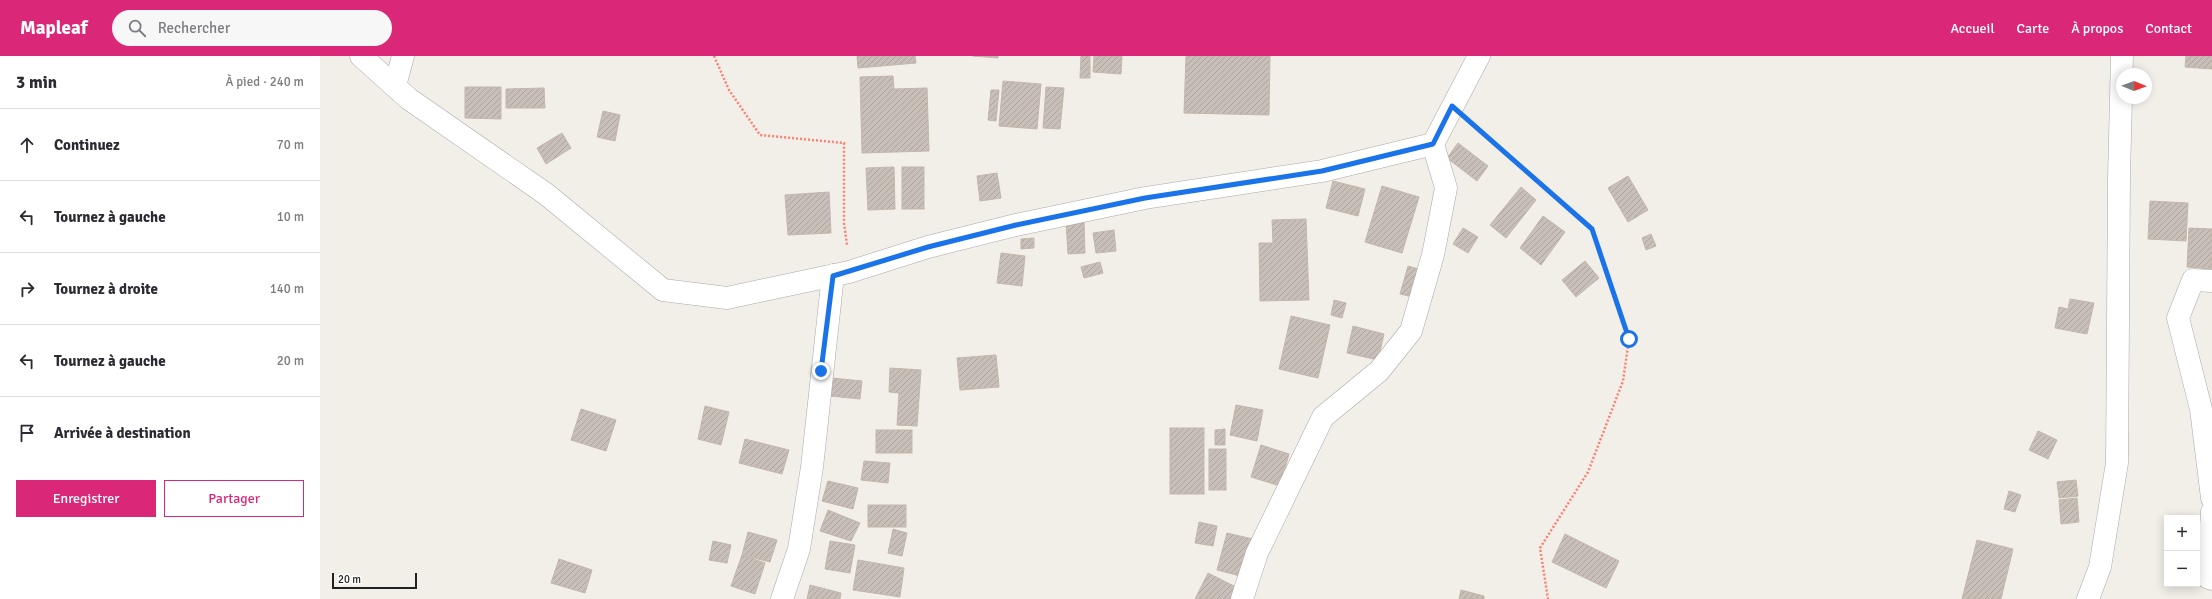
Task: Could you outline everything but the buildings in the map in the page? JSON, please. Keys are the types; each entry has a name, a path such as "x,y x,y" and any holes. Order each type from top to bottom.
{"street":[{"path":"361,56 409,99 546,194 663,290 727,298 841,274 928,247 1016,225 1145,198 1322,171 1433,144"},
{"path":"395,86 403,56"},
{"path":"1242,599 1257,553 1323,417 1379,371 1411,331 1433,254 1446,188 1433,144 1479,56"},
{"path":"2088,599 2100,567 2117,463 2119,178 2122,56"},
{"path":"782,599 800,541 841,274"},
{"path":"2212,282 2193,280 2178,318 2201,409 2212,498"},
{"path":"2212,512 2207,576 2212,579"}],"path":[{"path":"714,56 729,90 760,135 844,143 844,223 841,274"},
{"path":"1452,106 1592,229 1629,339 1624,381 1588,472 1540,548 1548,599"}],"route":[{"path":"821,371 833,276 928,247 1016,225 1145,198 1322,171 1433,144 1452,106 1592,229 1629,339"}]}
